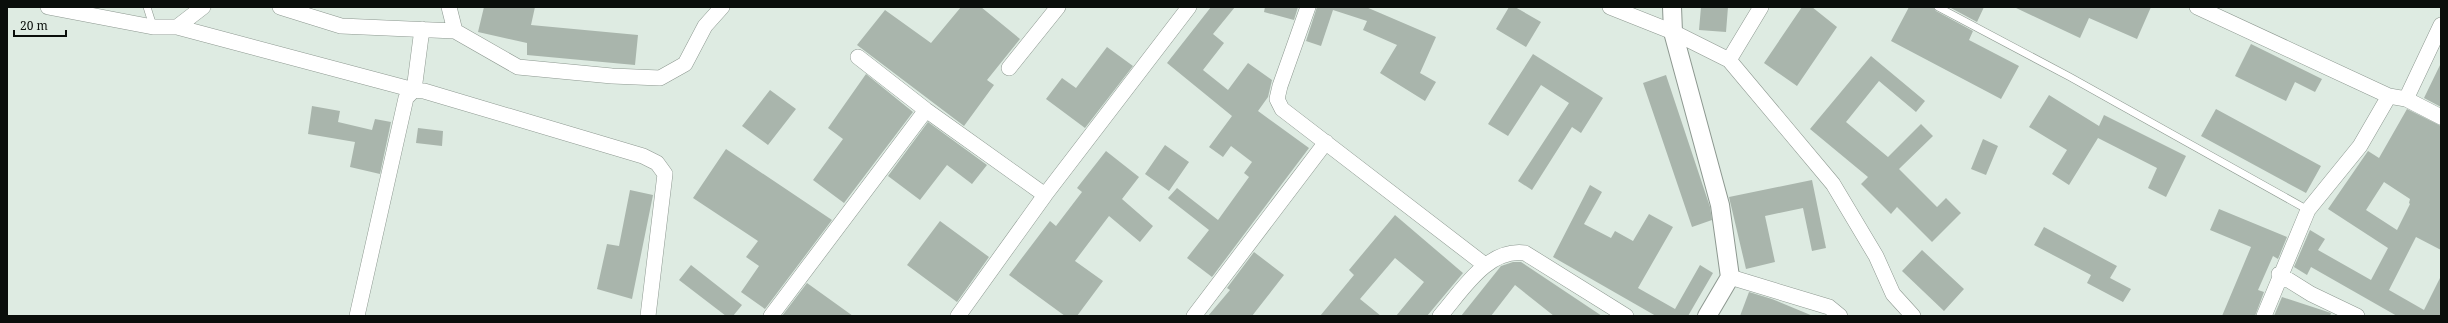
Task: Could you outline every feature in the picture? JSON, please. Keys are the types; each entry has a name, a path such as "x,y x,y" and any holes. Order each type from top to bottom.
{"street":[{"path":"48,7 153,27 177,27 414,90 424,91 643,156 657,163 665,174 648,316"},
{"path":"177,27 203,7"},
{"path":"280,7 341,26 455,31 518,67 612,76 660,78 685,64 705,26 722,7"},
{"path":"449,7 455,31"},
{"path":"1009,68 1058,7"},
{"path":"958,316 1045,195 1190,7"},
{"path":"1308,7 1280,86 1277,99 1282,109 1485,265"},
{"path":"1610,7 1673,32 1729,60 1833,184 1876,256 1893,294 1913,316"},
{"path":"1672,7 1673,32 1720,205 1730,277 1707,316"},
{"path":"1729,60 1761,7"},
{"path":"2197,7 2390,96 2406,99 2441,117"},
{"path":"2406,99 2441,25"},
{"path":"357,316 406,98 414,90 422,29"},
{"path":"858,57 926,110 1045,195"},
{"path":"2264,316 2279,274 2308,210 2360,146 2390,96"},
{"path":"771,316 926,110"},
{"path":"1194,316 1326,142"},
{"path":"1440,316 1485,265 1504,254 1516,252 1525,253 1626,316"},
{"path":"2279,274 2311,294 2357,316"},
{"path":"1730,277 1829,307 1840,316"}],"lane":[{"path":"147,7 153,27"},
{"path":"1938,7 2070,77 2308,210"}],"building":[{"path":"484,7 535,7 531,25 638,35 635,65 527,55 527,43 478,32"},
{"path":"961,7 981,7 1020,39 987,80 994,85 964,126 857,45 885,10 931,43"},
{"path":"1211,7 1235,7 1213,34 1224,43 1203,70 1228,90 1248,63 1272,80 1268,97 1258,111 1309,148 1212,277 1187,258 1209,230 1168,198 1177,188 1218,220 1249,177 1244,173 1252,162 1231,146 1223,157 1209,147 1232,116 1167,63"},
{"path":"1265,7 1298,7 1294,20 1264,12"},
{"path":"1317,7 1366,7 1436,37 1420,73 1436,82 1425,101 1380,73 1397,45 1363,30 1367,21 1333,10 1321,46 1306,41"},
{"path":"1509,7 1515,7 1541,22 1526,47 1496,29"},
{"path":"1701,7 1728,7 1726,32 1699,30"},
{"path":"1802,7 1812,7 1837,27 1797,86 1764,63"},
{"path":"1909,7 1933,7 1936,11 1973,31 1969,40 2019,66 2001,99 1891,41"},
{"path":"1949,7 1984,7 1977,22"},
{"path":"2014,7 2151,7 2137,39 2089,18 2080,38"},
{"path":"2251,44 2322,79 2315,92 2295,82 2286,101 2235,76"},
{"path":"1107,47 1133,66 1085,128 1046,99 1062,78 1076,88"},
{"path":"1533,54 1603,98 1581,133 1572,127 1532,190 1518,181 1569,103 1541,85 1508,136 1488,124"},
{"path":"1871,56 1925,101 1916,112 1879,81 1846,122 1888,157 1921,124 1933,136 1899,169 1937,207 1946,198 1961,213 1932,242 1897,207 1891,214 1861,184 1868,177 1810,129"},
{"path":"2441,63 2441,107 2424,98"},
{"path":"866,74 913,112 844,203 813,180 843,139 828,128"},
{"path":"1666,75 1710,207 1712,220 1692,227 1643,83"},
{"path":"770,90 796,109 768,145 742,126"},
{"path":"2049,95 2099,126 2104,115 2186,156 2166,197 2148,188 2157,168 2098,138 2069,185 2052,174 2067,150 2029,127"},
{"path":"312,106 340,111 338,122 372,130 375,119 391,122 380,174 350,167 355,142 308,134"},
{"path":"2216,109 2321,166 2306,193 2201,136"},
{"path":"2407,109 2441,126 2441,250 2416,237 2389,290 2424,310 2441,276 2441,316 2397,316 2311,267 2307,275 2294,267 2310,230 2325,239 2318,250 2371,280 2388,248 2328,209 2368,151 2379,158","holes":["2384,182 2410,199 2410,204 2397,230 2366,210"]},
{"path":"928,122 987,165 972,184 947,165 920,200 888,176"},
{"path":"418,128 443,131 442,146 416,143"},
{"path":"1983,139 1998,146 1986,175 1971,169"},
{"path":"1165,145 1189,162 1169,191 1145,174"},
{"path":"726,149 832,220 765,309 741,292 759,266 746,257 758,241 693,198"},
{"path":"1106,151 1139,177 1122,199 1153,226 1140,242 1109,216 1075,261 1103,281 1077,316 1065,316 1009,275 1050,221 1056,226 1082,192 1077,188"},
{"path":"1812,180 1826,248 1812,251 1803,208 1765,216 1775,262 1746,269 1729,197"},
{"path":"1590,185 1602,192 1584,224 1611,238 1615,231 1633,241 1649,214 1673,227 1638,288 1675,309 1700,265 1713,273 1688,316 1656,316 1553,257"},
{"path":"630,190 653,195 632,299 597,289 607,244 619,246"},
{"path":"2219,209 2287,237 2278,259 2273,256 2258,290 2264,292 2255,316 2222,316 2251,247 2210,230"},
{"path":"1395,215 1463,273 1427,316 1396,316 1424,282 1395,258 1360,299 1381,316 1320,316 1354,275 1349,270"},
{"path":"940,221 989,257 957,302 907,265"},
{"path":"2044,227 2117,266 2110,278 2131,289 2123,302 2087,283 2091,275 2034,245"},
{"path":"1922,250 1964,289 1944,311 1902,271"},
{"path":"1254,252 1284,275 1252,316 1208,316 1230,290 1227,288"},
{"path":"1513,262 1521,262 1602,316 1554,316 1515,285 1491,316 1461,316 1501,266"},
{"path":"691,265 742,305 733,316 726,316 679,280"},
{"path":"807,283 853,316 782,316"},
{"path":"1749,292 1772,299 1813,316 1740,316"},
{"path":"2282,297 2331,313 2330,316 2274,316"}]}
